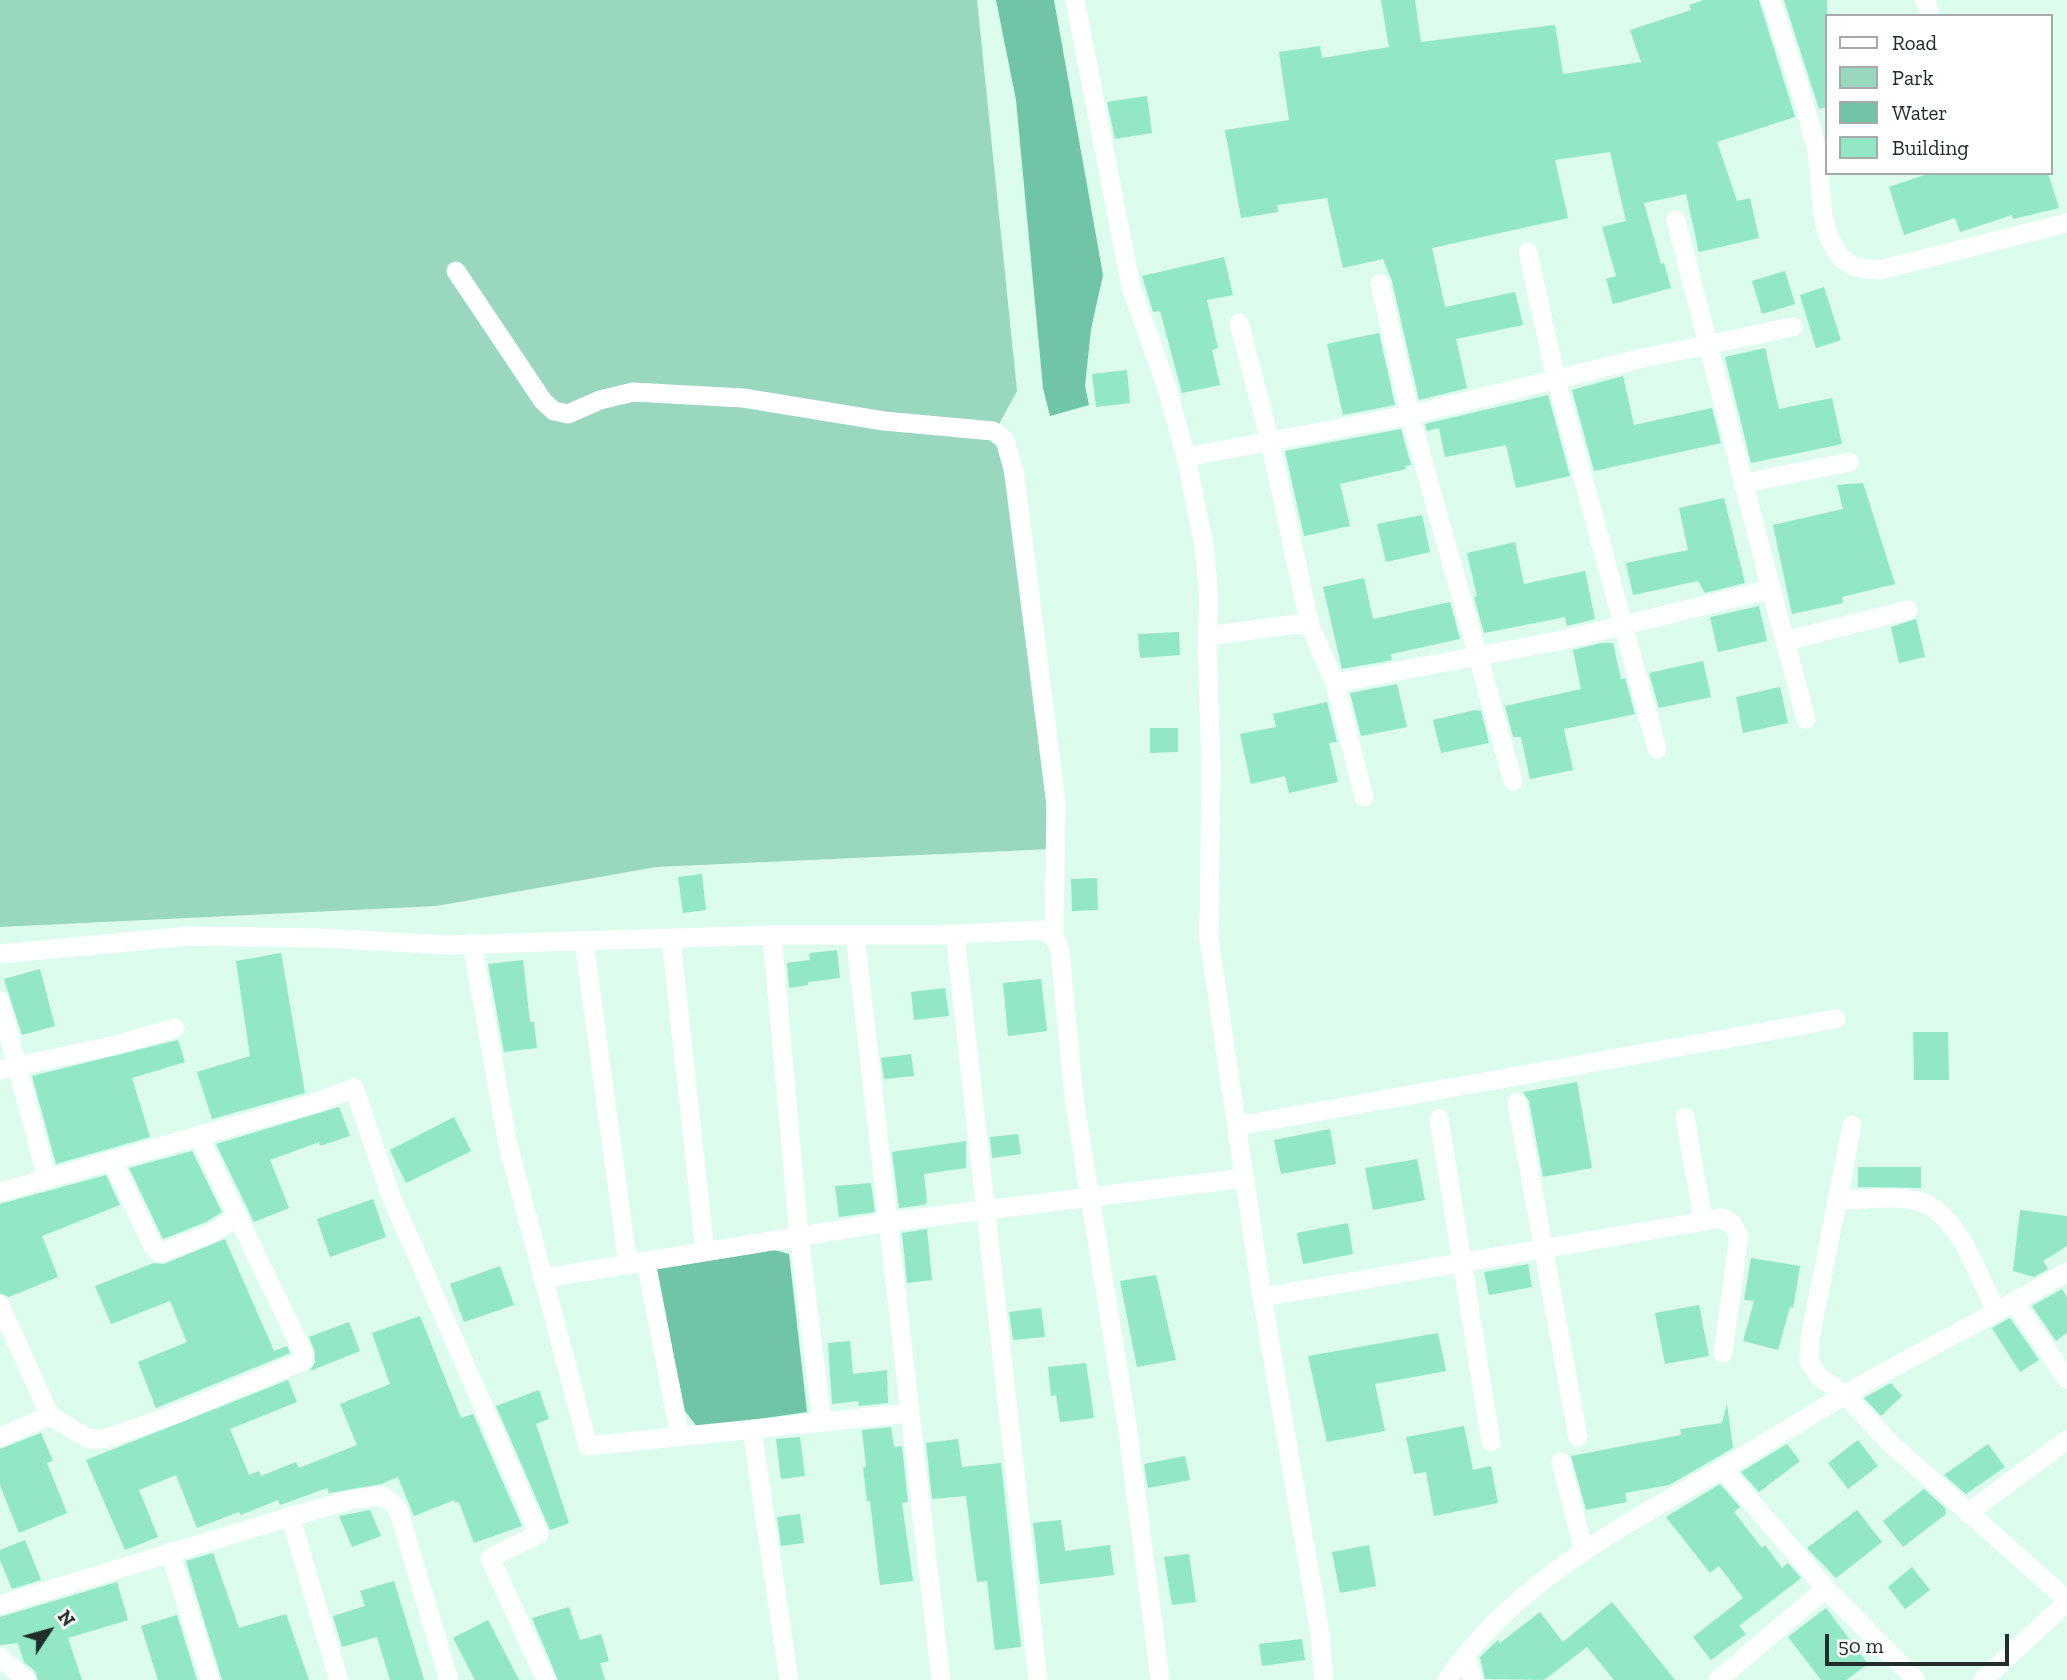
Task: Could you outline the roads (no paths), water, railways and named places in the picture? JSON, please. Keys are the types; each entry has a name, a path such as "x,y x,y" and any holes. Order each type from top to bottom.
{"street":[{"path":"1075,0 1131,287 1167,388 1186,457 1204,545 1209,599 1209,939 1262,1297 1320,1633 1324,1680"},
{"path":"1771,0 1816,146 1824,214 1830,239 1840,257 1857,269 1879,270 2067,223"},
{"path":"1676,220 1806,719"},
{"path":"1528,253 1556,379 1657,749"},
{"path":"456,271 543,401 554,411 568,414 600,400 633,392 743,398 884,421 993,431 1005,440 1015,476 1056,803 1054,936 1060,951 1074,1099 1129,1439 1160,1680"},
{"path":"1380,284 1410,415 1513,780"},
{"path":"1239,323 1269,440 1310,626 1335,684 1364,797"},
{"path":"1186,457 1410,415 1709,343 1793,327"},
{"path":"1745,483 1849,462"},
{"path":"1335,684 1480,657 1623,626 1771,589"},
{"path":"1785,641 1908,610"},
{"path":"1207,636 1297,624 1310,626"},
{"path":"0,954 189,936 472,944 1041,930 1054,936"},
{"path":"955,934 1038,1680"},
{"path":"772,935 799,1236 822,1422"},
{"path":"855,935 941,1680"},
{"path":"671,939 705,1252"},
{"path":"584,942 637,1263 680,1437"},
{"path":"472,944 508,1145 585,1443 588,1446 910,1413"},
{"path":"0,1001 9,1067 47,1179"},
{"path":"1237,1126 1836,1018"},
{"path":"9,1067 112,1046 176,1028"},
{"path":"0,1192 312,1104 354,1088 391,1196 539,1534 490,1558 546,1680"},
{"path":"1517,1103 1541,1247 1578,1437"},
{"path":"1685,1117 1703,1220"},
{"path":"1439,1119 1491,1442"},
{"path":"1853,1125 1810,1339 1809,1361 1819,1377 1845,1395 1891,1444 2067,1601 1983,1680"},
{"path":"0,1305 50,1416 89,1439 104,1439 169,1417 303,1361 303,1352 198,1135"},
{"path":"112,1160 153,1246 160,1253 212,1234 236,1218"},
{"path":"544,1279 888,1222 1245,1178"},
{"path":"1837,1200 1901,1200 1933,1207 1956,1232 1996,1312"},
{"path":"1262,1297 1722,1218 1732,1224 1739,1236 1723,1353"},
{"path":"1447,1680 1478,1639 1529,1594 1584,1552 1655,1505 1845,1395 2067,1272"},
{"path":"2014,1302 2067,1379"},
{"path":"0,1437 50,1416"},
{"path":"752,1430 789,1680"},
{"path":"1968,1513 2067,1440"},
{"path":"1561,1462 1584,1552"},
{"path":"1722,1468 1826,1588 1916,1680"},
{"path":"0,1605 290,1516 354,1499 383,1496 397,1510 449,1680"},
{"path":"290,1516 339,1680"},
{"path":"170,1552 210,1680"},
{"path":"1718,1680 1826,1588"},
{"path":"1465,1656 1473,1680"},
{"path":"0,1657 26,1680"}],"water":[{"path":"996,0 1054,0 1103,275 1091,329 1085,386 1089,405 1050,416 1043,388 1016,100"},
{"path":"774,1250 789,1254 807,1412 698,1428 685,1411 655,1269"}]}
